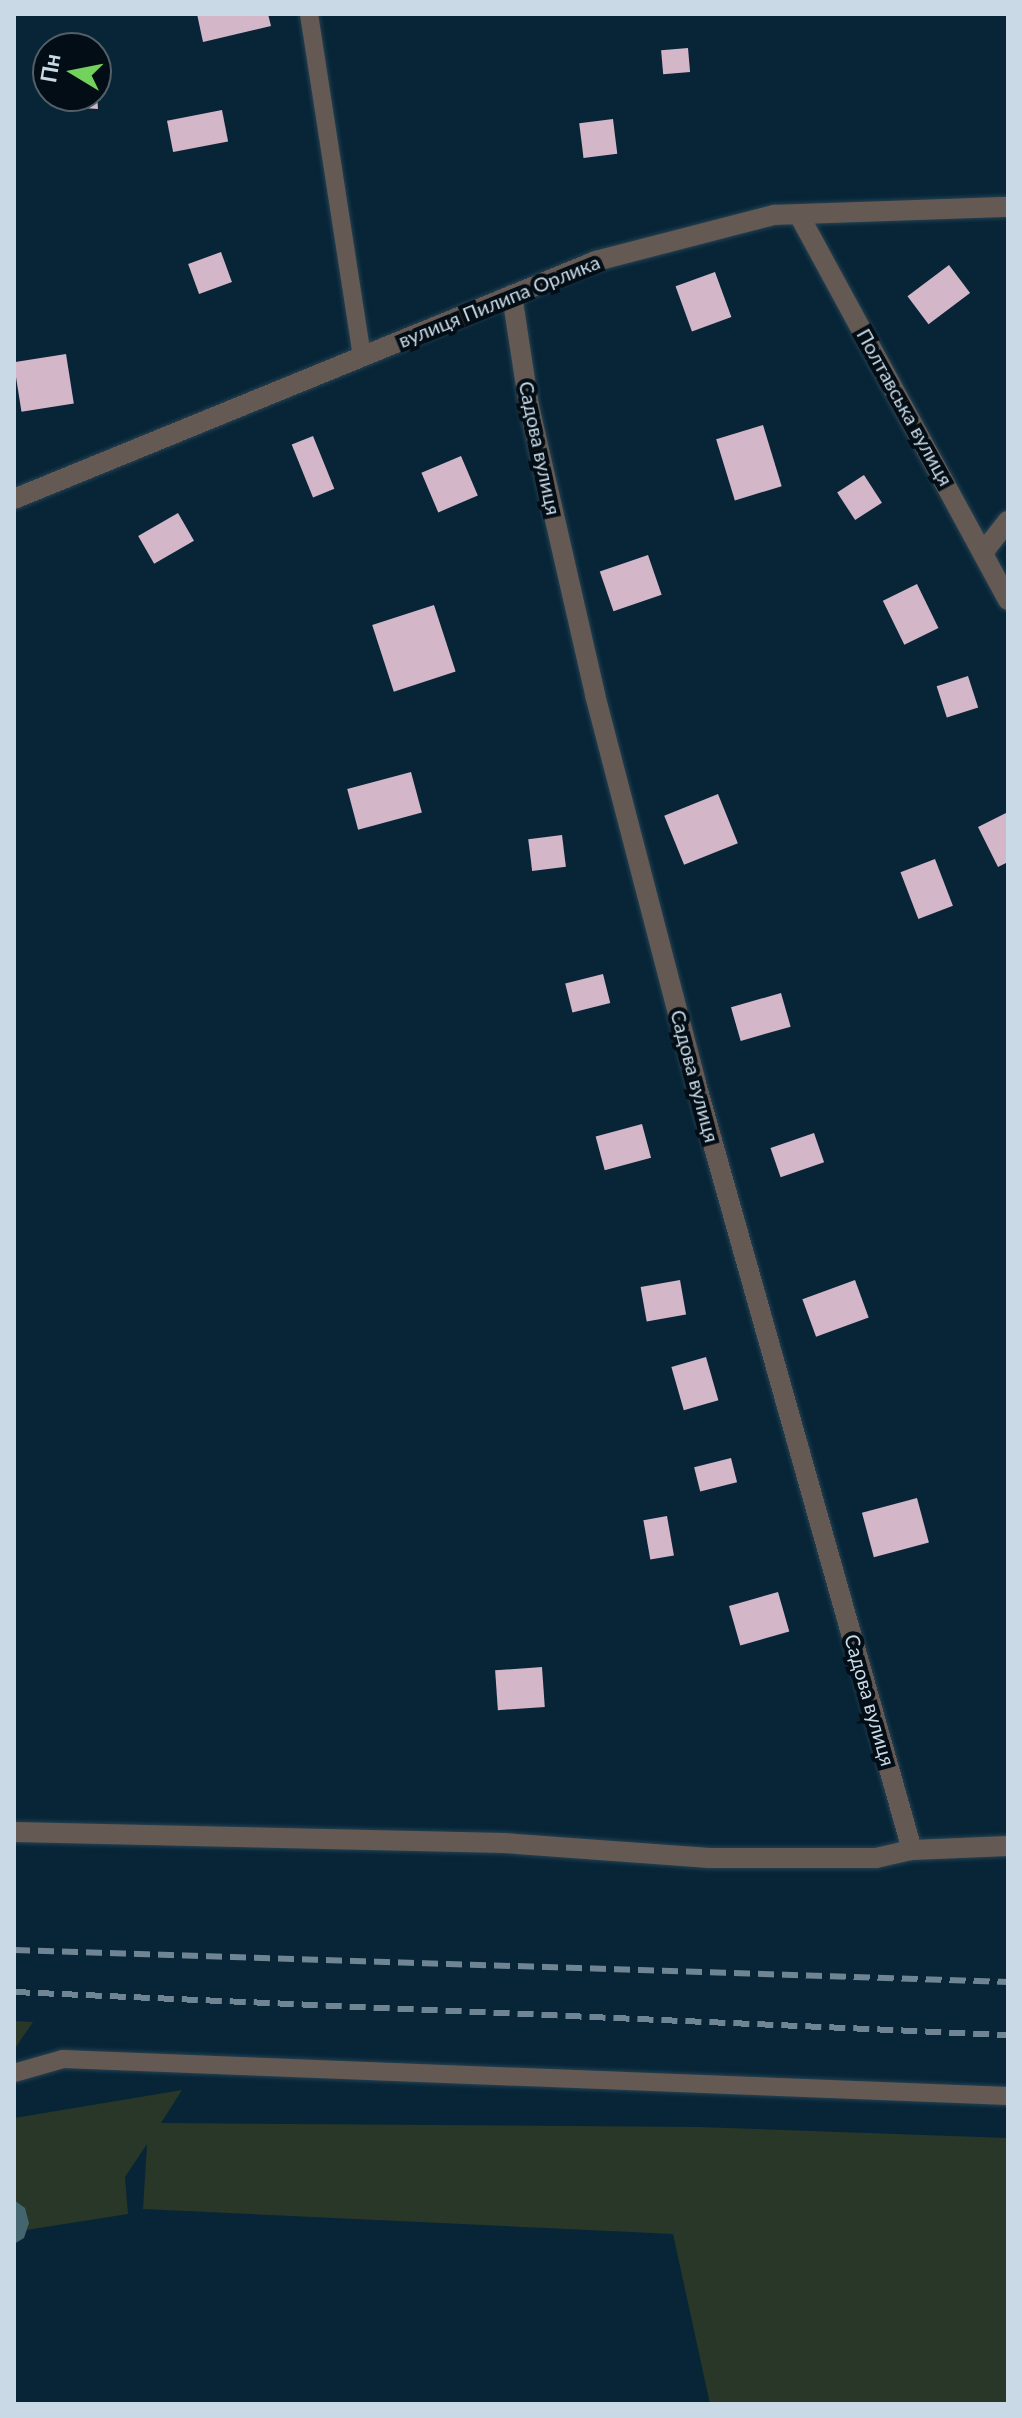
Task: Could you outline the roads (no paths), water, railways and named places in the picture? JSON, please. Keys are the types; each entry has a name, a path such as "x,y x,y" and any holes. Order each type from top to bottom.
{"street":[{"name":"вулиця Пилипа Орлика","path":"14,499 596,261 774,215 1008,207"},
{"name":"Полтавська вулиця","path":"799,215 985,550 1008,600"},
{"name":"Садова вулиця","path":"512,295 529,406 595,695 695,1080 912,1850"},
{"path":"985,550 1008,521"},
{"path":"14,1832 504,1843 709,1858 876,1858 912,1850 1008,1846"}],"lane":[{"path":"309,14 362,356"},
{"path":"14,2073 63,2059 1008,2096"}],"water":[{"path":"14,2200 25,2208 29,2223 24,2238 14,2244"}],"railway":[{"path":"14,1950 1008,1982"},
{"path":"14,1992 1008,2035"}]}
